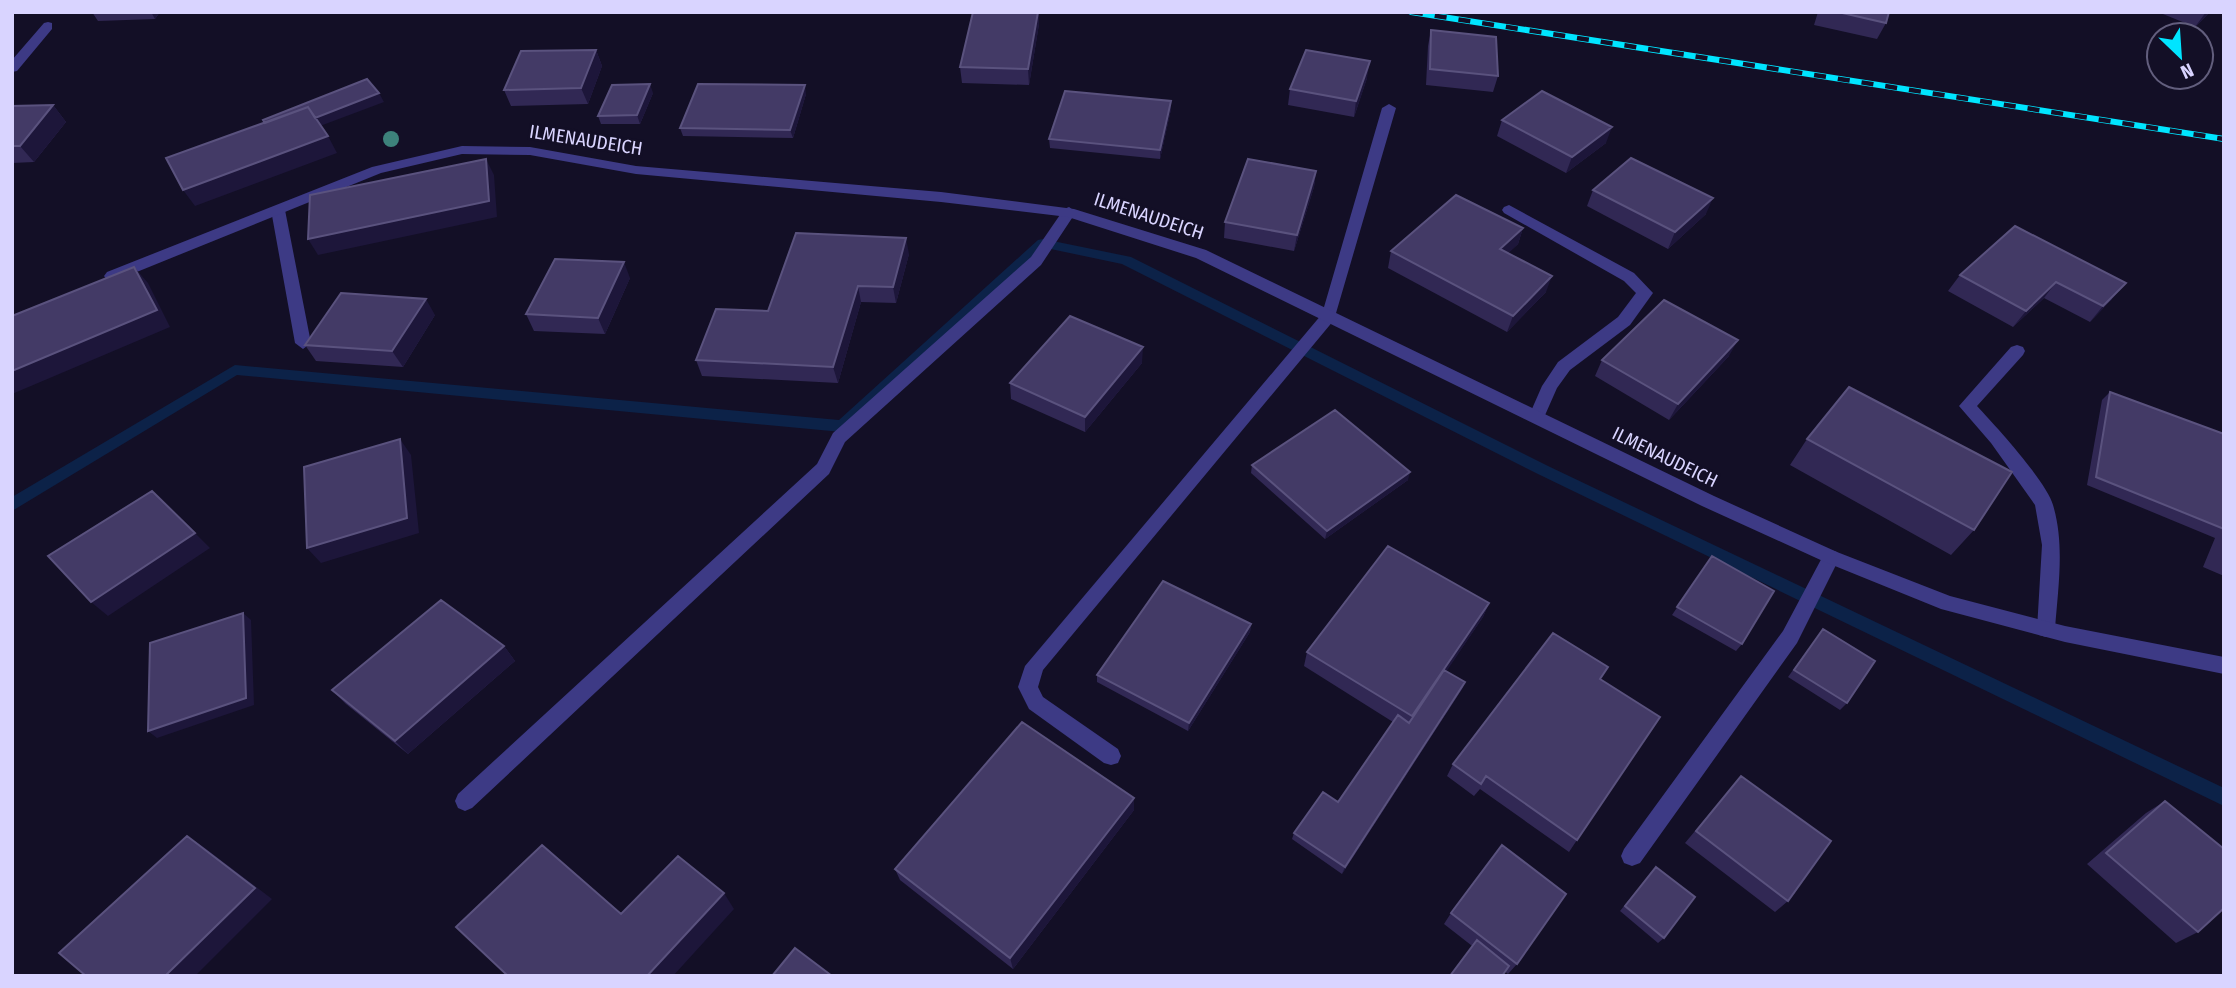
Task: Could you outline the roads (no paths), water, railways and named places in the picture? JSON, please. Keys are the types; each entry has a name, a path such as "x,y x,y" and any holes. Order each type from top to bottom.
{"street":[{"path":"12,68 48,26"},
{"path":"1111,756 1036,703 1028,687 1035,666 1329,316 1389,108"},
{"name":"ILMENAUDEICH","path":"98,282 377,170 462,150 530,150 636,170 927,196 1069,212 1201,254 1536,418 1830,557 1948,603 2046,629 2224,666"},
{"path":"278,210 303,343"},
{"path":"1509,210 1629,277 1645,293 1624,321 1564,366 1550,386 1536,418"},
{"path":"465,801 823,470 839,438 1040,255 1069,212"},
{"path":"2017,351 1967,406 1997,438 2043,503 2051,544 2046,629"},
{"path":"1632,856 1790,636 1830,557"}],"waterway":[{"path":"12,505 235,370 842,426 1043,243 1126,260 1543,470 2224,797"}],"railway":[{"path":"1411,12 2224,139"}]}
